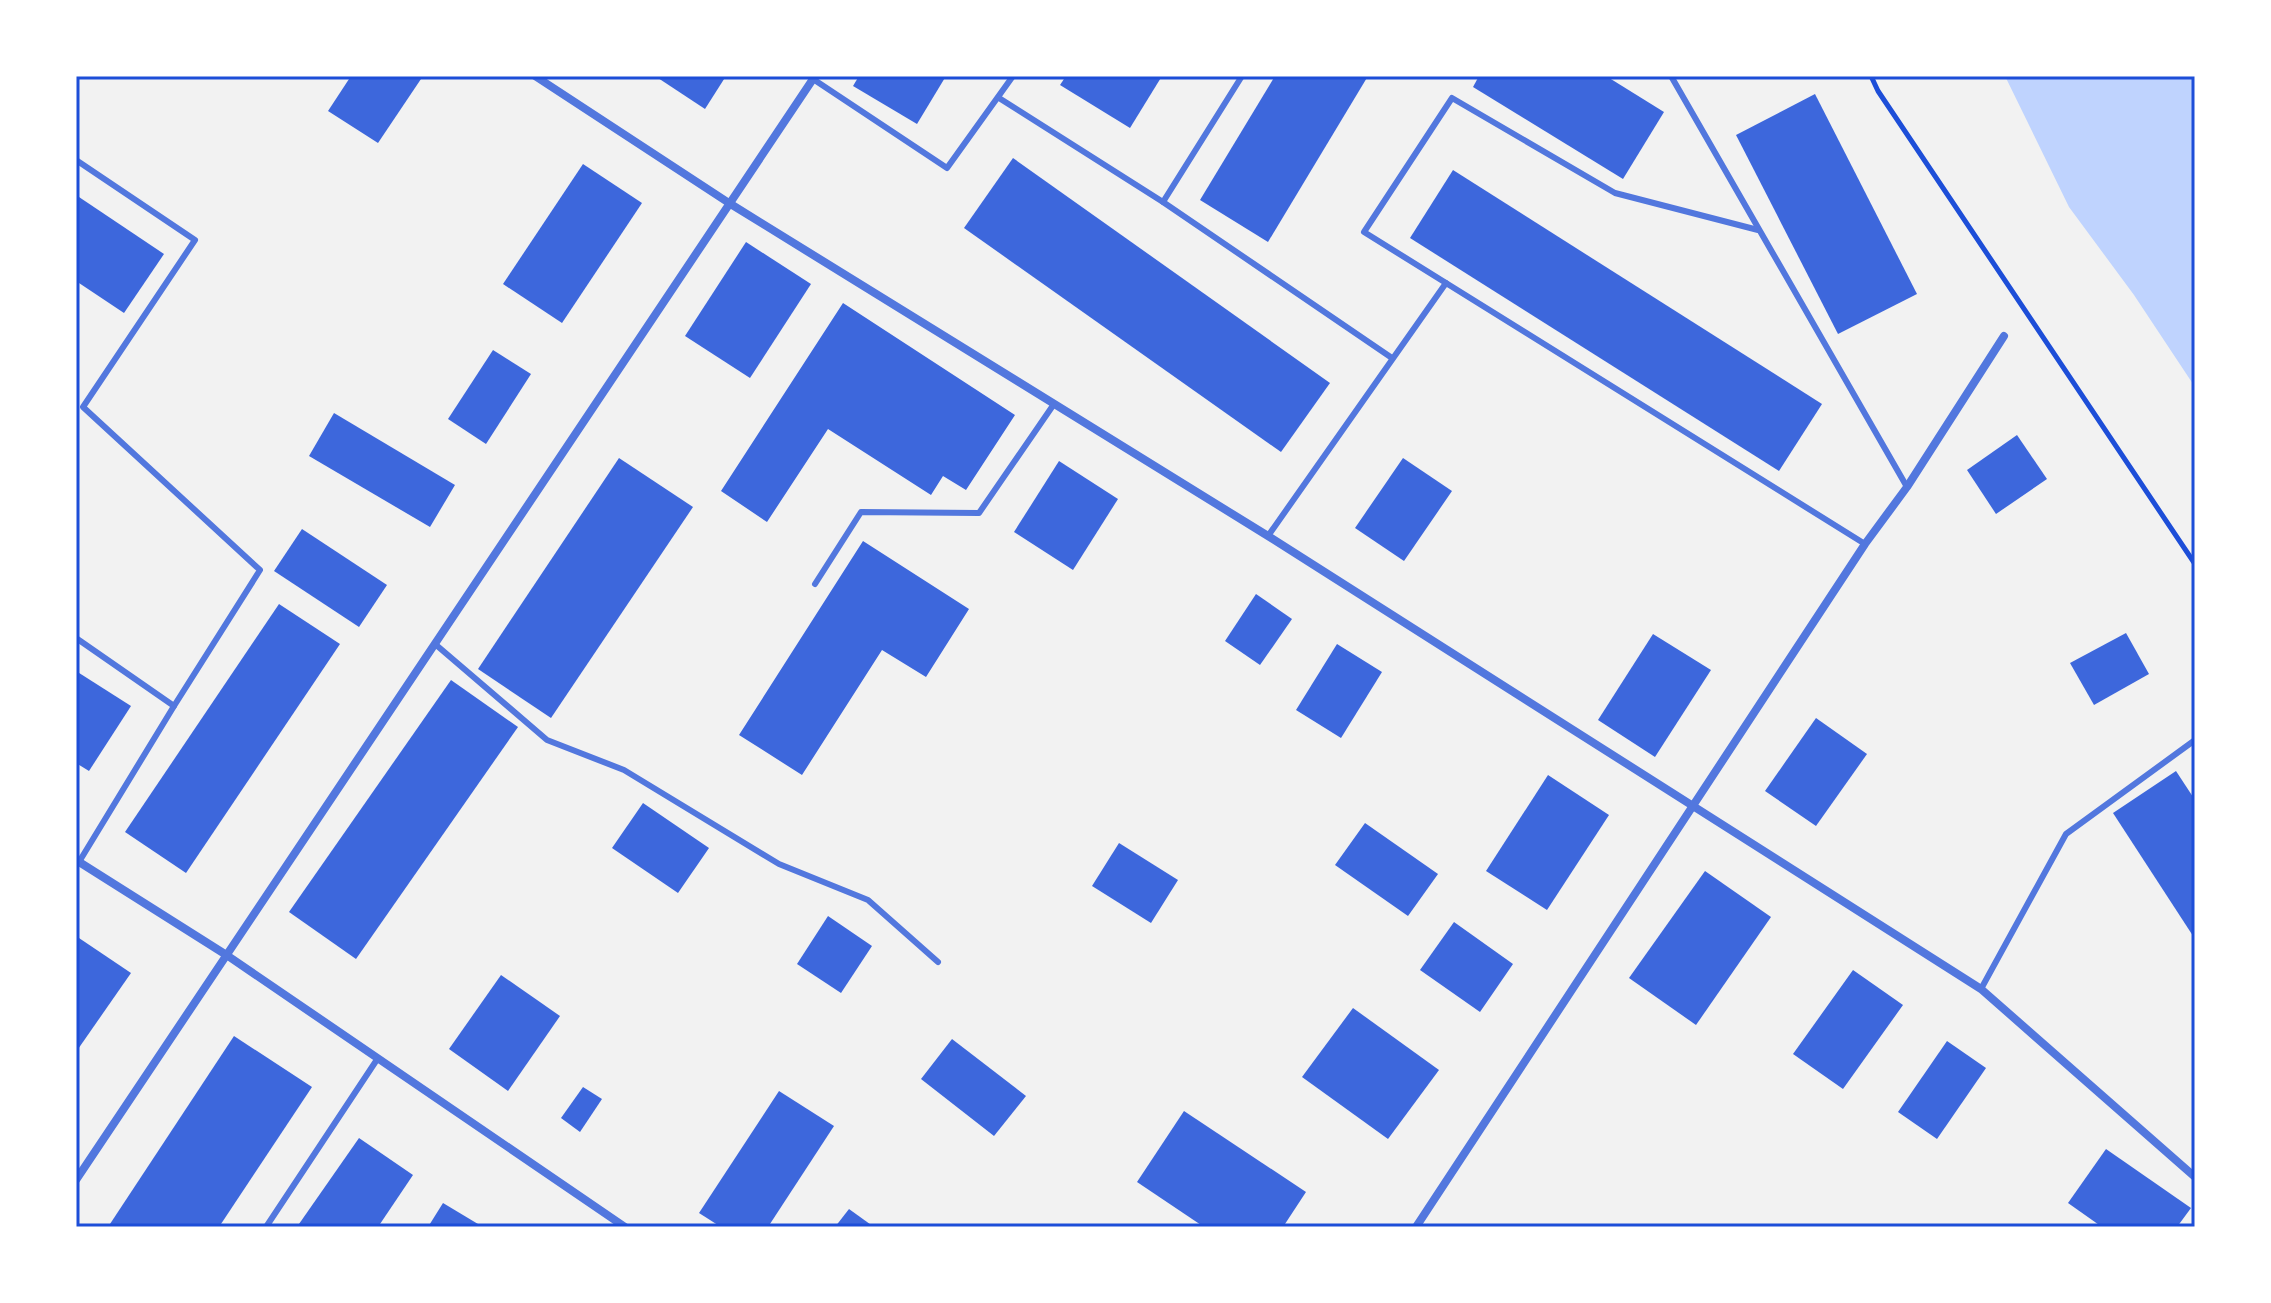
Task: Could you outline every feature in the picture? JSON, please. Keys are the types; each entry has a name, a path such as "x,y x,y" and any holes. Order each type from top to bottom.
{"street":[{"path":"535,76 729,203 1268,536 1981,989 2195,1177"},
{"path":"76,1180 814,77"},
{"path":"1416,1227 2004,336"},
{"path":"78,861 228,956 625,1227"}],"lane":[{"path":"814,77 947,168 1013,76"},
{"path":"1163,202 1242,76"},
{"path":"1671,76 1907,487"},
{"path":"999,98 1163,202 1392,358"},
{"path":"1758,230 1615,193 1452,98 1364,232 1865,544"},
{"path":"76,160 195,240 83,407 260,570 78,861"},
{"path":"1268,536 1446,283"},
{"path":"815,584 861,512 979,513 1054,404"},
{"path":"76,638 174,706"},
{"path":"435,644 547,740 624,770 779,864 868,900 938,962"},
{"path":"1981,989 2066,834 2195,740"},
{"path":"266,1227 378,1058"}],"path":[{"path":"1871,76 1944,192 2195,564"}],"water":[{"path":"2005,76 2195,76 2195,387 2134,295 2069,207"}],"building":[{"path":"351,76 423,76 378,143 328,111"},
{"path":"655,76 726,76 705,109"},
{"path":"859,76 946,76 917,124 853,86"},
{"path":"1066,76 1162,76 1130,128 1060,85"},
{"path":"1275,76 1368,76 1268,242 1200,200"},
{"path":"1479,76 1606,76 1664,112 1623,179 1473,87"},
{"path":"1815,94 1917,294 1838,334 1736,135"},
{"path":"1013,158 1330,383 1281,452 964,228"},
{"path":"583,164 642,203 562,323 503,284"},
{"path":"1453,170 1822,404 1779,471 1410,238"},
{"path":"76,195 164,254 124,313 76,281"},
{"path":"746,242 811,284 750,378 685,336"},
{"path":"843,303 1015,415 966,490 943,476 931,495 828,429 767,522 721,491"},
{"path":"493,350 531,374 486,444 448,419"},
{"path":"334,413 455,485 430,527 309,456"},
{"path":"2017,435 2047,479 1996,514 1967,470"},
{"path":"619,458 693,507 551,718 478,669"},
{"path":"1403,458 1452,491 1404,561 1355,528"},
{"path":"1059,461 1118,499 1073,570 1014,532"},
{"path":"302,529 387,585 359,627 274,571"},
{"path":"863,541 969,609 926,677 882,650 802,775 739,735"},
{"path":"1256,594 1292,619 1260,665 1225,641"},
{"path":"279,604 340,644 186,873 125,832"},
{"path":"2126,633 2149,674 2094,705 2070,663"},
{"path":"1653,634 1711,670 1655,757 1598,720"},
{"path":"1337,644 1382,672 1341,738 1296,710"},
{"path":"76,671 131,706 89,771 76,763"},
{"path":"451,680 518,727 356,959 289,912"},
{"path":"1816,718 1867,754 1816,826 1765,791"},
{"path":"2176,771 2195,800 2195,939 2113,813"},
{"path":"1548,775 1609,815 1547,910 1486,871"},
{"path":"643,803 709,848 678,893 612,848"},
{"path":"1365,823 1438,874 1408,916 1335,865"},
{"path":"1119,843 1178,880 1151,923 1092,886"},
{"path":"1705,871 1771,917 1696,1025 1629,978"},
{"path":"828,916 872,946 841,993 797,964"},
{"path":"1454,922 1513,964 1480,1012 1420,970"},
{"path":"76,936 131,973 76,1052"},
{"path":"1853,970 1903,1005 1843,1089 1793,1054"},
{"path":"501,975 560,1016 508,1091 449,1049"},
{"path":"1353,1008 1439,1070 1388,1139 1302,1077"},
{"path":"234,1036 312,1087 219,1227 108,1227"},
{"path":"952,1039 1026,1096 994,1136 921,1079"},
{"path":"1947,1041 1986,1068 1937,1139 1898,1112"},
{"path":"583,1087 602,1099 580,1132 561,1118"},
{"path":"779,1091 834,1126 768,1227 721,1227 699,1213"},
{"path":"1184,1111 1306,1192 1283,1227 1204,1227 1137,1182"},
{"path":"359,1138 413,1175 378,1227 304,1227 299,1224"},
{"path":"2106,1149 2191,1208 2177,1227 2102,1227 2068,1203"},
{"path":"443,1203 483,1227 428,1227"},
{"path":"849,1209 874,1227 835,1227"}]}
